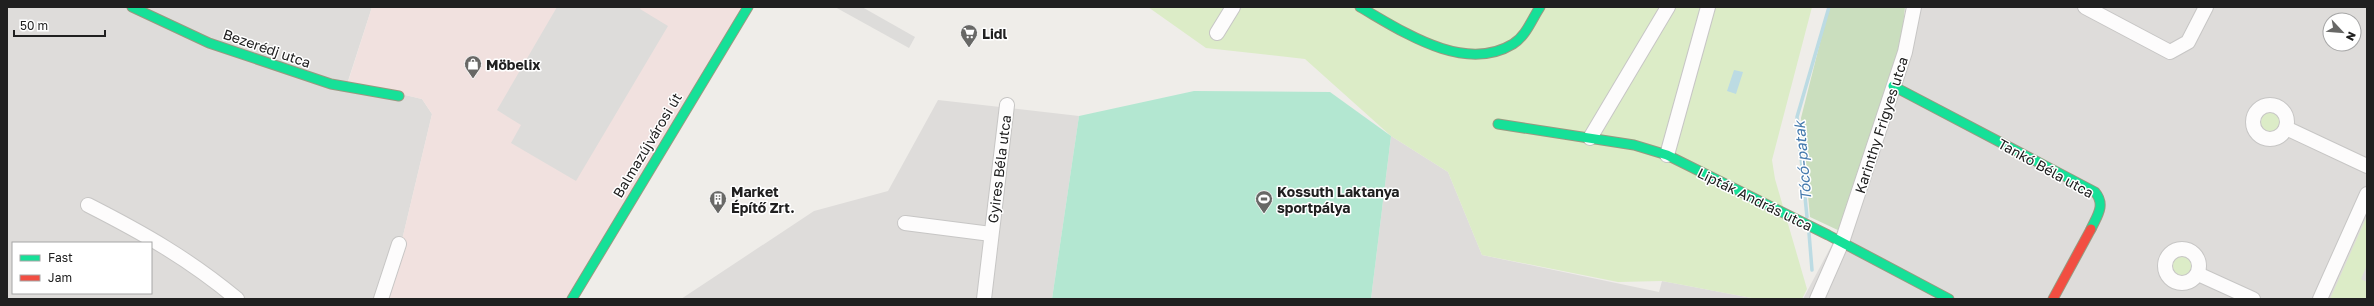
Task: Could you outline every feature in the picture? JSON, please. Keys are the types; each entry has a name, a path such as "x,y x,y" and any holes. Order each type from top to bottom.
{"street":[{"name":"Bezerédj utca","path":"132,7 209,42 331,84 400,96"},
{"name":"Balmazújvárosi út","path":"572,299 645,175 748,7"},
{"path":"1217,33 1233,7"},
{"path":"1360,7 1414,37 1436,47 1474,54 1489,54 1514,43 1524,32 1540,7"},
{"path":"1590,138 1668,7"},
{"path":"1667,155 1708,7"},
{"name":"Karinthy Frigyes utca","path":"1817,299 1842,242 1905,52 1914,7"},
{"path":"2085,7 2170,52 2188,42 2206,7"},
{"name":"Tankó Béla utca","path":"1893,86 2095,192 2100,198 2101,209 2053,299"},
{"name":"Gyires Béla utca","path":"984,299 1006,105"},
{"name":"Lipták András utca","path":"1498,124 1634,146 1667,155 1842,242"},
{"path":"2286,128 2367,166"},
{"path":"2320,299 2367,194"},
{"path":"88,205 150,236 212,278 238,299"},
{"name":"Gyires Béla utca","path":"905,223 991,234"},
{"path":"1842,242 1937,295 1949,299"},
{"path":"381,299 399,244"},
{"path":"2198,274 2253,299"}],"shaded area":[{"path":"7,7 372,7 348,81 422,99 432,114 388,299 7,299"},
{"path":"372,7 754,7 575,299 388,299 432,114 422,99 348,82"},
{"path":"557,7 641,7 640,9 668,26 576,181 511,143 521,125 497,110"},
{"path":"835,7 862,7 915,37 909,48"},
{"path":"1913,7 2367,7 2367,299 1803,299 1861,190"},
{"path":"938,100 1079,116 1052,299 681,299 814,211 888,191"},
{"path":"1391,136 1448,172 1482,255 1659,292 1662,281 1757,299 1371,299"}],"green space":[{"path":"1148,7 1812,7 1772,160 1775,179 1807,289 1802,299 1757,299 1662,281 1618,282 1482,255 1448,172 1391,136 1305,59 1206,48"},
{"path":"1829,7 1905,7 1900,57 1842,232 1810,217 1801,118"},
{"path":"1194,91 1330,92 1391,136 1371,299 1052,299 1079,116"},
{"path":"2267,112 2275,112 2281,118 2281,126 2275,132 2267,132 2261,126 2261,118"},
{"path":"2367,216 2367,265 2361,279 2367,282 2367,299 2330,299"},
{"path":"2178,256 2186,256 2192,262 2192,270 2186,276 2178,276 2172,270 2172,262"}],"water":[{"path":"1734,70 1743,72 1736,94 1727,91"}],"waterway":[{"name":"Tócó-patak","path":"1807,217 1797,117 1829,7"},
{"name":"Tócó-patak","path":"1809,233 1812,270"}],"traffic: fast":[{"path":"132,7 209,43 331,84 399,96"},
{"path":"572,299 748,7"},
{"path":"1360,7 1395,27 1434,46 1454,52 1474,54 1494,52 1518,41 1540,7"},
{"path":"1893,86 2095,192 2100,201 2100,206 2098,215 2091,229"},
{"path":"1498,124 1634,145 1667,155 1828,235 1949,299"}],"traffic: jam":[{"path":"2053,299 2091,229"}],"place":[{"name":"Lidl","path":"969,48"},
{"name":"Möbelix","path":"473,79"},
{"name":"Market Építő Zrt.","path":"718,214"},
{"name":"Kossuth Laktanya sportpálya","path":"1264,214"}]}
